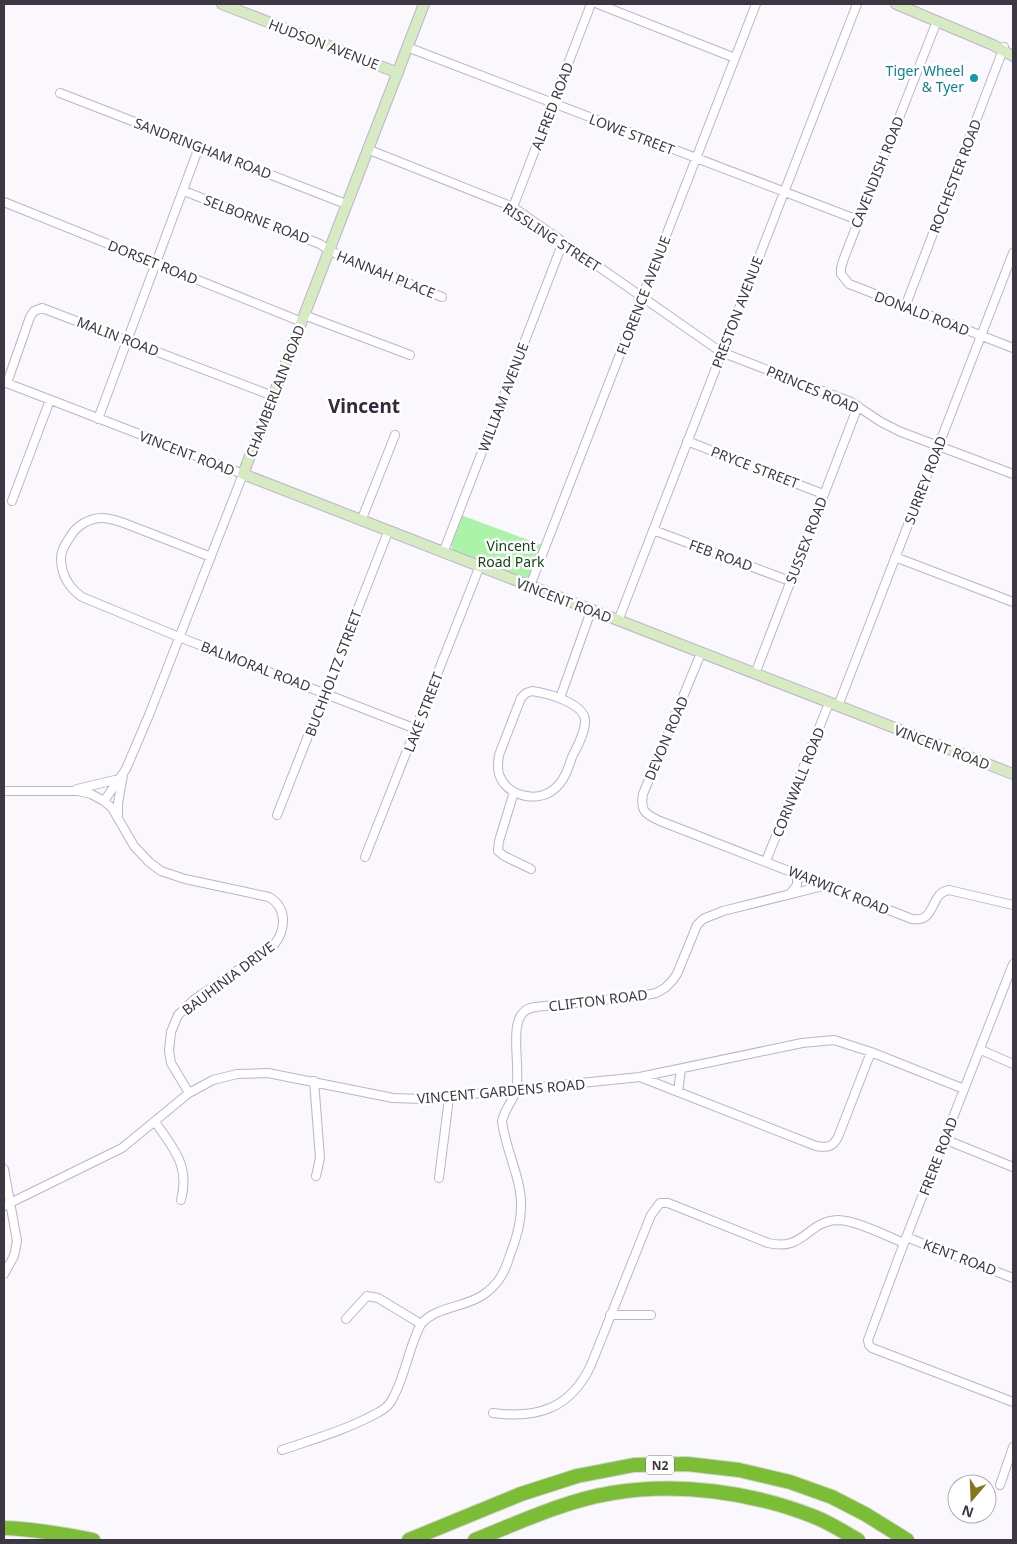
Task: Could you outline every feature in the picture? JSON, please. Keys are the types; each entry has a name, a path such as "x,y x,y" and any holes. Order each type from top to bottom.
{"highway":[{"name":"N2","path":"409,1540 528,1492 577,1476 634,1465 687,1464 739,1470 790,1482 832,1497 908,1540"},
{"name":"N2","path":"475,1540 570,1504 612,1493 638,1490 703,1491 739,1495 815,1517 858,1540"},
{"path":"815,1517 848,1540"},
{"path":"4,1528 42,1531 93,1540"}],"street":[{"name":"HUDSON AVENUE","path":"222,4 398,73"},
{"name":"CHAMBERLAIN ROAD","path":"104,801 121,776 149,715 424,4"},
{"name":"ALFRED ROAD","path":"513,207 591,4"},
{"path":"598,4 735,58"},
{"name":"FLORENCE AVENUE","path":"530,586 756,4"},
{"name":"PRESTON AVENUE","path":"618,621 857,4"},
{"path":"896,4 993,45 1007,49 1013,56"},
{"name":"CAVENDISH ROAD","path":"841,268 858,220 938,21"},
{"name":"LOWE STREET","path":"407,47 858,220"},
{"name":"ROCHESTER ROAD","path":"905,306 1007,49"},
{"name":"SANDRINGHAM ROAD","path":"60,92 346,204"},
{"path":"98,419 126,339 199,147"},
{"name":"RISSLING STREET","path":"367,150 513,207 721,352"},
{"name":"SELBORNE ROAD","path":"184,190 320,244 330,250"},
{"name":"DORSET ROAD","path":"4,202 155,263 303,318 410,355"},
{"name":"WILLIAM AVENUE","path":"443,553 563,242"},
{"name":"HANNAH PLACE","path":"330,250 442,297"},
{"name":"SURREY ROAD","path":"834,705 895,557 1013,253"},
{"name":"DONALD ROAD","path":"841,268 844,279 849,284 1013,348"},
{"name":"MALIN ROAD","path":"5,382 30,317 38,309 50,310 273,396"},
{"name":"PRINCES ROAD","path":"721,352 858,406 885,424 908,435 1013,474"},
{"name":"VINCENT ROAD","path":"5,382 479,568 530,586 1013,774"},
{"path":"12,502 50,400"},
{"name":"SUSSEX ROAD","path":"755,674 858,406"},
{"path":"361,521 395,435"},
{"name":"PRYCE STREET","path":"688,441 823,494"},
{"name":"BALMORAL ROAD","path":"211,556 121,522 101,518 82,524 72,533 61,555 65,580 73,590 98,604 416,729"},
{"name":"FEB ROAD","path":"653,530 790,581"},
{"name":"BUCHHOLTZ STREET","path":"277,815 388,532"},
{"path":"895,557 1013,602"},
{"name":"LAKE STREET","path":"365,857 479,568"},
{"path":"560,698 592,610"},
{"name":"DEVON ROAD","path":"656,819 647,814 643,809 641,802 642,794 701,653"},
{"path":"532,691 560,698 576,707 582,713 585,720 565,776 560,784 546,794 530,797 514,792 506,786 500,776 498,765 499,755 521,698 526,693 532,691"},
{"name":"CORNWALL ROAD","path":"766,861 834,705"},
{"path":"70,791 121,776 118,803 119,819"},
{"path":"4,791 70,791 91,794 104,801"},
{"path":"514,792 499,841 498,851 504,856 531,868"},
{"name":"BAUHINIA DRIVE","path":"104,801 112,808 142,855 161,870 185,879 269,897 278,905 283,917 282,932 273,946 195,999 178,1015 169,1042 171,1063 189,1094"},
{"name":"WARWICK ROAD","path":"656,819 918,920 927,916 944,890 956,890 1013,905"},
{"path":"790,894 797,885 797,873"},
{"name":"CLIFTON ROAD","path":"516,1090 517,1028 520,1017 527,1009 656,993 665,988 677,974 697,925 703,918 723,911 827,885"},
{"name":"FRERE ROAD","path":"1013,964 868,1340 869,1346 872,1348 1013,1402"},
{"name":"VINCENT GARDENS ROAD","path":"7,1205 117,1151 189,1094 223,1077 249,1072 268,1073 314,1081 393,1098 449,1098 640,1078 802,1043 834,1040 871,1052 964,1089"},
{"path":"981,1050 1013,1064"},
{"path":"640,1078 816,1146 828,1147 836,1142 871,1052"},
{"path":"678,1092 682,1069"},
{"path":"314,1081 320,1158 316,1176"},
{"path":"282,1450 347,1427 388,1406 400,1384 421,1324 439,1312 479,1298 497,1284 508,1262 516,1239 522,1205 502,1122 504,1112 516,1090"},
{"path":"439,1178 449,1098"},
{"path":"155,1122 174,1149 182,1166 184,1184 181,1200"},
{"path":"944,1139 1013,1166"},
{"path":"4,1169 7,1205 18,1241 14,1256 4,1274"},
{"name":"KENT ROAD","path":"610,1315 651,1215 656,1207 664,1202 768,1243 779,1245 796,1242 815,1227 826,1222 836,1220 850,1222 1013,1278"},
{"path":"346,1319 367,1296 370,1296 378,1298 421,1324"},
{"path":"494,1412 514,1415 533,1414 562,1402 572,1393 586,1374 610,1315 651,1315"},
{"path":"1000,1486 1013,1447"}],"green space":[{"name":"Vincent Road Park","path":"461,515 542,545 530,577 527,578 453,550 451,542"}],"place":[{"name":"Tiger Wheel & Tyer","path":"974,78"}],"district":[{"name":"Vincent","path":"364,406"}]}
